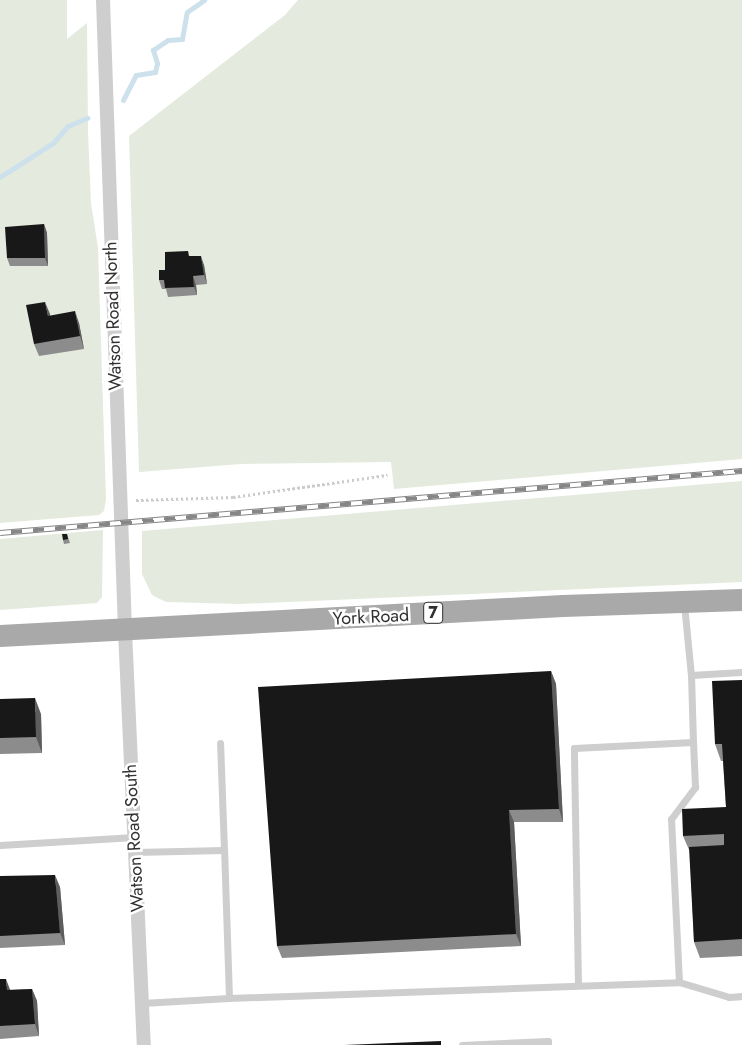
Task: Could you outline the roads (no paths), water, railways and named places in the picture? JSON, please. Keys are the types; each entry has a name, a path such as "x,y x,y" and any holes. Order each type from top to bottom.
{"main road":[{"name":"York Road","path":"0,636 742,600"}],"street":[{"name":"Watson Road North","path":"103,0 125,631"},
{"name":"Watson Road South","path":"125,631 144,1045"}],"lane":[{"path":"679,982 671,819 695,787 691,674 684,602"},
{"path":"691,674 742,672"},
{"path":"578,985 574,748 693,742"},
{"path":"220,743 230,998"},
{"path":"0,845 135,837"},
{"path":"135,852 224,850"},
{"path":"142,1003 230,998 679,982 729,997 742,996"},
{"path":"462,1045 548,1041 548,1045"}],"waterway":[{"path":"123,100 136,75 155,72 157,63 153,50 168,40 182,39 187,12 204,0"},
{"path":"0,177 53,143 68,126 87,118"}],"railway":[{"path":"0,533 742,471"}]}
